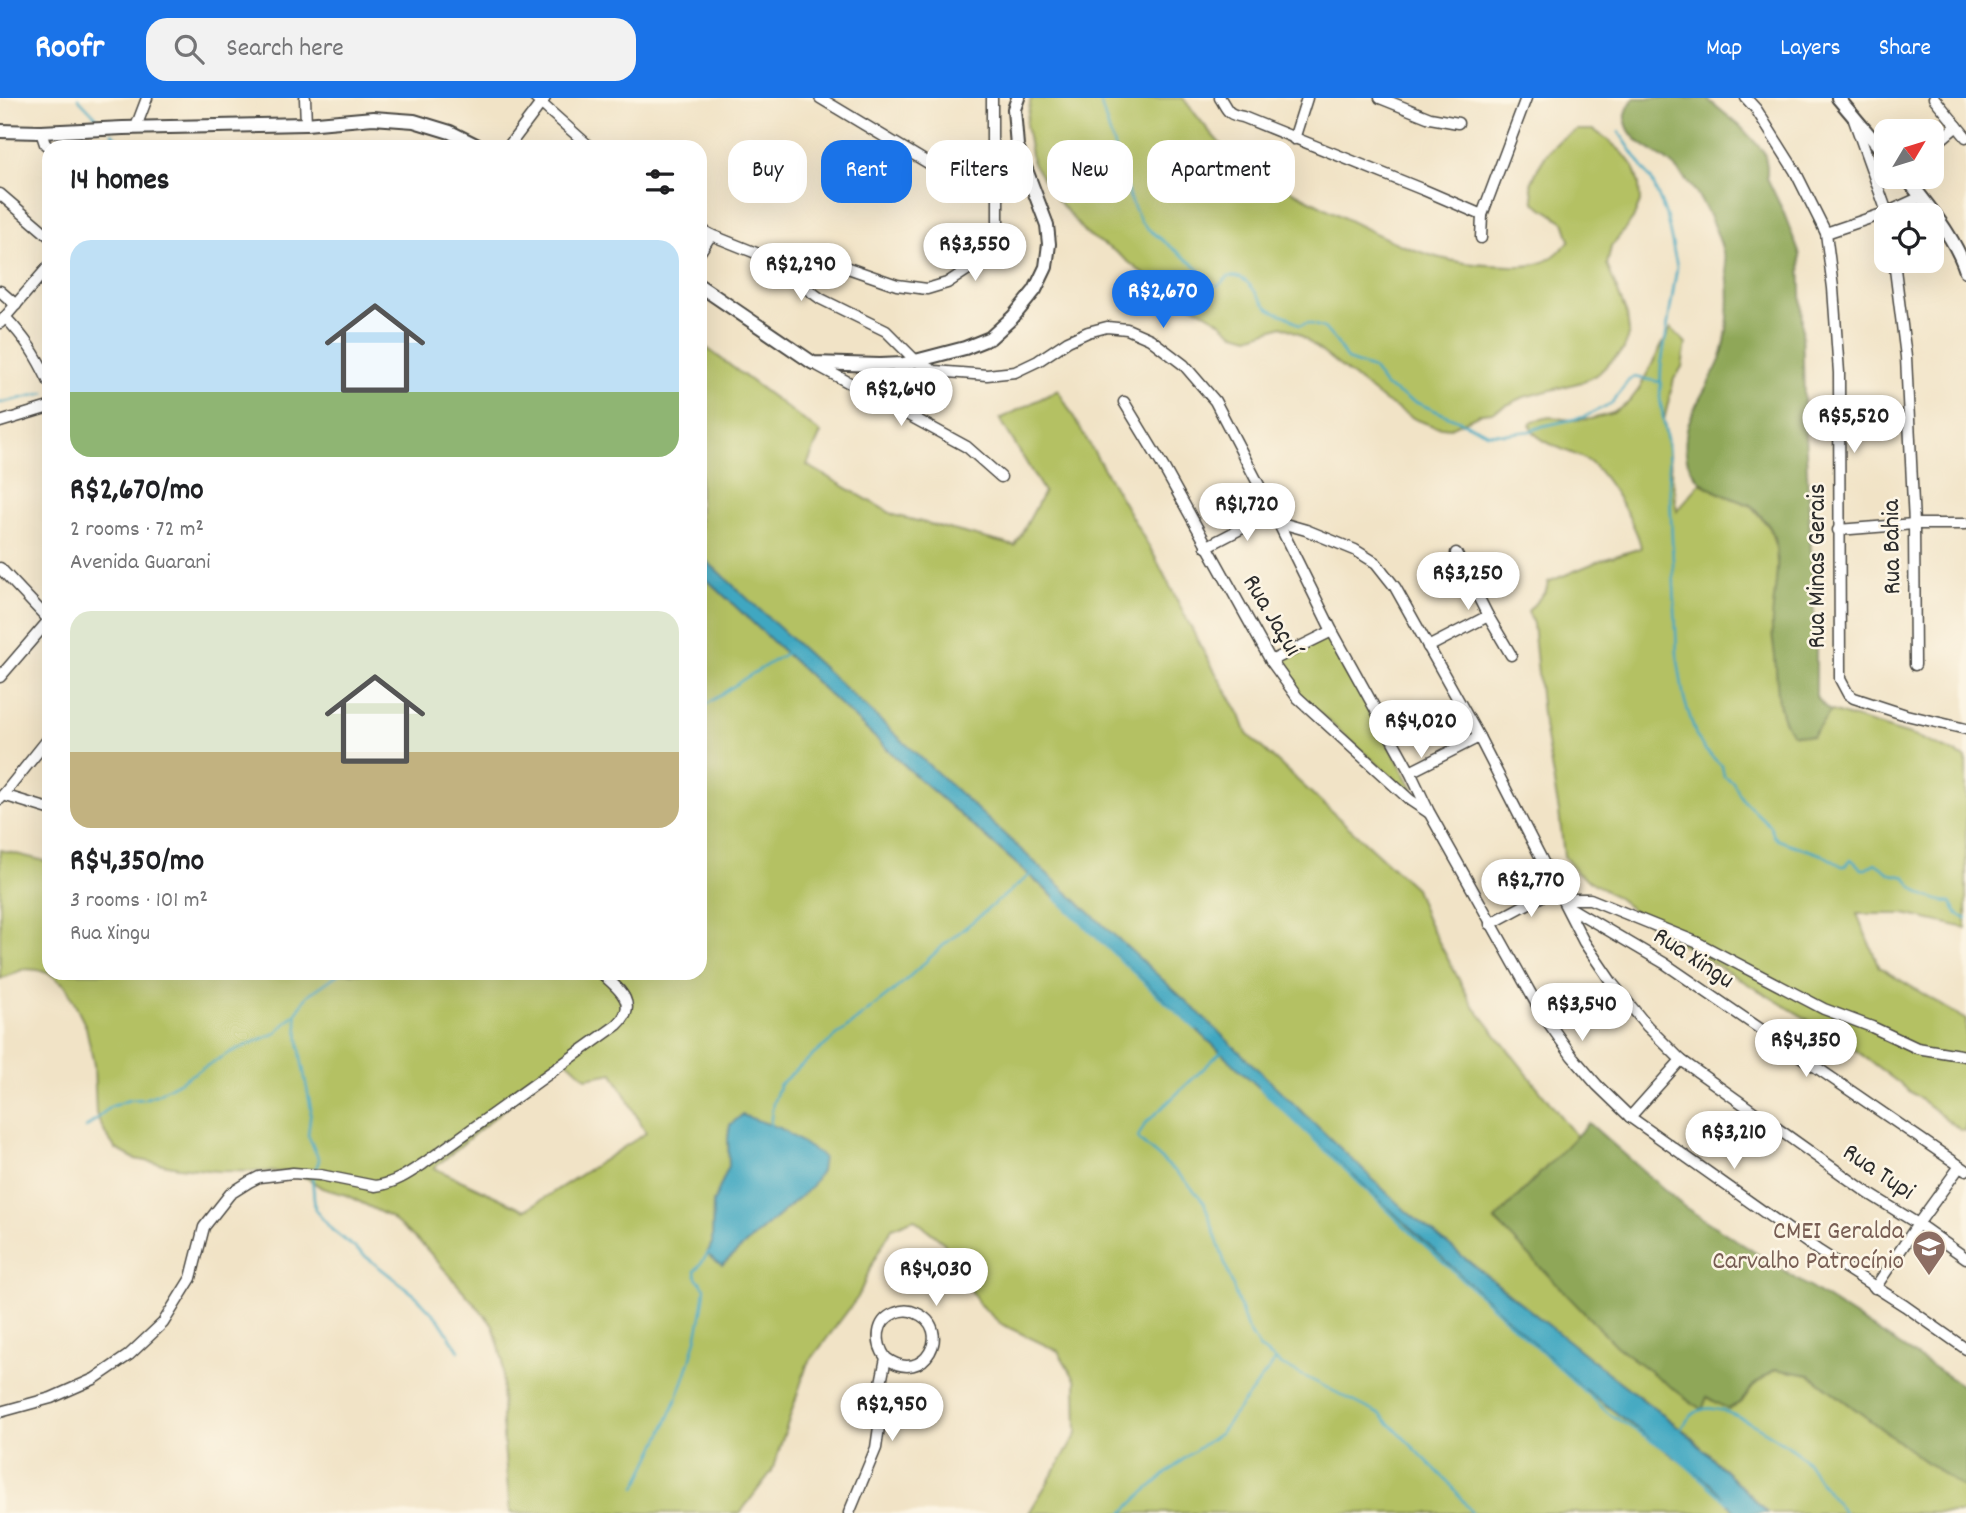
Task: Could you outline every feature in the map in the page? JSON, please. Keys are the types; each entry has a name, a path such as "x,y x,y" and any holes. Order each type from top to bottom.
{"street":[{"path":"129,127 148,98"},
{"path":"305,98 306,124"},
{"path":"820,98 926,162"},
{"path":"779,269 799,250 897,285 927,289 947,283 970,268 998,236 998,186 992,144 992,98"},
{"path":"813,363 880,365 917,362 947,353 990,338 1013,317 1035,290 1046,267 1049,244 1047,225 1017,146 1014,109 1018,98"},
{"path":"1220,98 1226,110 1233,115 1482,215"},
{"path":"1294,139 1307,98"},
{"path":"1380,98 1430,118 1458,123"},
{"path":"1481,238 1482,215 1526,98"},
{"name":"Rua Minas Gerais","path":"1746,98 1796,171 1826,233 1839,373 1840,679 1848,694 1854,698 1906,715 1966,729"},
{"path":"1838,98 1874,141"},
{"path":"1934,98 1966,137"},
{"path":"513,140 540,99 583,140"},
{"path":"1852,116 1884,203"},
{"path":"0,131 306,124 373,118 415,121 466,140"},
{"path":"1944,137 1957,126"},
{"path":"41,132 44,140"},
{"path":"1915,189 1953,242 1966,271"},
{"path":"0,194 42,230"},
{"path":"1909,203 1921,197"},
{"path":"1826,233 1874,218"},
{"path":"707,233 761,255 821,299 886,331 917,362 934,371 987,375 1015,372 1088,332 1107,327 1127,329 1150,339 1184,365 1215,401 1332,631 1410,772 1429,812 1541,1012 1572,1056 1597,1085 1630,1116 1966,1349"},
{"path":"707,241 711,235"},
{"name":"Rua Bahia","path":"1896,273 1906,357 1914,524 1915,665"},
{"path":"42,274 3,320 23,336 42,368"},
{"path":"707,291 813,363 967,447 1001,477"},
{"path":"0,292 16,305"},
{"path":"947,353 944,362 948,373"},
{"name":"Rua Jaçuí","path":"1124,402 1164,468 1271,661 1297,697 1410,800 1429,812"},
{"path":"0,422 42,409"},
{"path":"1206,547 1273,512"},
{"name":"Rua Tupi","path":"1278,522 1355,550 1376,563 1395,587 1479,737 1584,942 1612,984 1647,1026 1681,1060 1868,1193 1966,1258"},
{"path":"1838,530 1914,524 1966,524"},
{"path":"1456,553 1511,655"},
{"path":"0,568 42,613"},
{"path":"1428,647 1488,616"},
{"path":"0,677 42,628"},
{"path":"1271,661 1332,631"},
{"path":"1410,772 1479,737"},
{"path":"42,746 2,797 42,807"},
{"path":"1490,923 1557,888"},
{"path":"1565,903 1590,899 1696,942 1824,1009 1917,1048 1966,1056"},
{"name":"Rua Xingu","path":"1565,903 1664,963 1963,1168"},
{"path":"0,1412 51,1398 94,1379 129,1355 163,1323 191,1278 204,1227 230,1194 259,1177 293,1173 320,1175 375,1186 404,1177 617,1025 628,1010 620,992 608,980"},
{"path":"1630,1116 1681,1060"},
{"path":"1875,1288 1917,1224 1963,1168"},
{"path":"849,1513 876,1448 881,1383 886,1359 878,1342 881,1324 895,1312 904,1311 914,1312 929,1322 934,1340 927,1357 920,1363 902,1367 886,1359"}],"green space":[{"path":"1031,98 1183,98 1217,140 1147,140 1147,203 1295,203 1295,193 1373,232 1429,255 1458,262 1523,266 1552,258 1570,240 1564,222 1534,202 1531,184 1538,168 1548,152 1561,139 1577,130 1594,130 1622,152 1633,166 1639,184 1640,202 1633,219 1611,247 1607,265 1627,315 1629,332 1624,349 1598,374 1582,382 1524,397 1450,428 1433,426 1384,401 1298,333 1282,326 1249,337 1232,332 1218,320 1159,286 1116,252 1085,233 1060,203 1133,203 1133,140 1047,140 1047,186 1033,163 1033,140 1028,140 1026,125"},
{"path":"1634,98 1706,98 1740,126 1764,152 1767,178 1800,255 1816,697 1831,711 1812,736 1792,734 1783,717 1778,697 1772,629 1777,572 1774,536 1752,506 1704,484 1688,463 1686,440 1691,416 1715,371 1725,342 1729,300 1726,265 1709,215 1690,185 1667,161 1642,145 1630,132 1626,114"},
{"path":"1671,328 1686,343 1682,367 1674,379 1664,420 1677,511 1700,483 1751,506 1770,528 1776,549 1778,578 1772,622 1780,709 1812,736 1831,711 1920,738 1966,758 1966,928 1904,914 1857,914 1879,967 1966,1020 1966,1131 1961,1130 1842,1040 1659,931 1619,899 1577,873 1564,856 1542,714 1533,624 1528,611 1546,591 1548,582 1599,561 1641,548 1620,502 1595,467 1581,457 1539,437 1530,425 1533,421 1550,417 1591,419 1613,413 1629,402 1639,389"},
{"path":"707,348 821,433 807,465 894,515 1015,546 1044,492 1000,419 1058,390 1155,557 1201,647 1240,715 1247,734 1415,888 1426,918 1472,1004 1576,1136 1495,1221 1702,1409 1707,1397 1728,1409 1741,1403 1753,1386 1776,1369 1810,1375 1966,1490 1966,1513 1768,1513 1686,1432 1407,1212 707,562"},
{"path":"707,580 918,778 1044,888 1669,1451 1713,1486 1736,1513 1029,1513 1077,1434 1076,1381 1058,1351 1001,1324 979,1304 944,1243 914,1219 892,1228 858,1297 807,1365 772,1471 740,1513 512,1513 502,1424 503,1361 493,1325 424,1246 390,1217 346,1195 322,1188 307,1178 290,1172 217,1171 179,1167 135,1159 116,1149 96,1114 94,1065 86,1027 66,986 58,980 707,980","holes":["564,1058 586,1078 613,1073 646,1133 525,1210 434,1168","730,1125 810,1188 722,1265 707,1254 712,1243 713,1203 729,1167"]},
{"path":"1330,635 1413,789 1409,792 1301,697 1281,661"},
{"path":"0,850 42,860 42,971 24,969 0,979"},
{"path":"1589,1123 1683,1206 1966,1388 1966,1490 1810,1375 1775,1369 1753,1386 1741,1402 1728,1409 1707,1397 1702,1410 1616,1346 1495,1220"}],"water":[{"path":"707,561 1200,1014 1407,1212 1686,1433 1768,1513 1736,1513 1713,1486 1579,1385 1044,888 918,778 707,580"},
{"path":"742,1115 780,1128 823,1157 821,1171 810,1188 722,1265 707,1254 712,1243 713,1203 729,1166 730,1125"}],"waterway":[{"path":"78,98 102,123"},
{"path":"1099,98 1130,199 1141,222 1147,228 1198,268 1213,285 1218,286 1228,277 1242,279 1272,310 1300,325 1308,323 1324,328 1347,360 1373,369 1385,386 1408,399 1488,433 1505,434 1530,431 1584,417 1612,403 1634,377 1660,382"},
{"path":"1619,132 1652,181 1666,215 1677,267 1661,366 1660,398 1668,448 1677,654 1684,699 1696,735 1704,749 1722,766 1724,776 1733,782 1742,799 1770,826 1778,840 1823,855 1842,866 1851,859 1862,869 1875,863 1891,874 1906,877 1914,888 1925,895 1951,902 1958,914 1966,919"},
{"path":"112,133 119,140"},
{"path":"0,403 42,394"},
{"path":"707,704 788,652"},
{"path":"770,1126 773,1103 780,1084 1030,875"},
{"path":"1055,898 1196,1029"},
{"path":"86,1128 110,1107 158,1094 229,1053 276,1033 296,1013 308,995 330,980"},
{"path":"296,1013 311,1109 308,1135 319,1160 313,1172"},
{"path":"1221,1052 1145,1124 1138,1137 1140,1141 1183,1178 1204,1202 1247,1328 1260,1349 1282,1365 1381,1415 1451,1485 1472,1513"},
{"path":"1260,1088 1405,1227 1608,1413 1673,1454 1728,1503"},
{"path":"312,1176 315,1210 332,1230 416,1296 439,1320 459,1351"},
{"path":"636,1487 670,1415 689,1366 705,1288 696,1277 695,1271 709,1252"},
{"path":"1123,1513 1186,1457 1220,1433 1276,1360"},
{"path":"1679,1430 1693,1414 1704,1409 1714,1409 1742,1419 1786,1445 1805,1460 1844,1513"}],"place":[{"name":"CMEI Geralda Carvalho Patrocínio","path":"1929,1277"}]}
